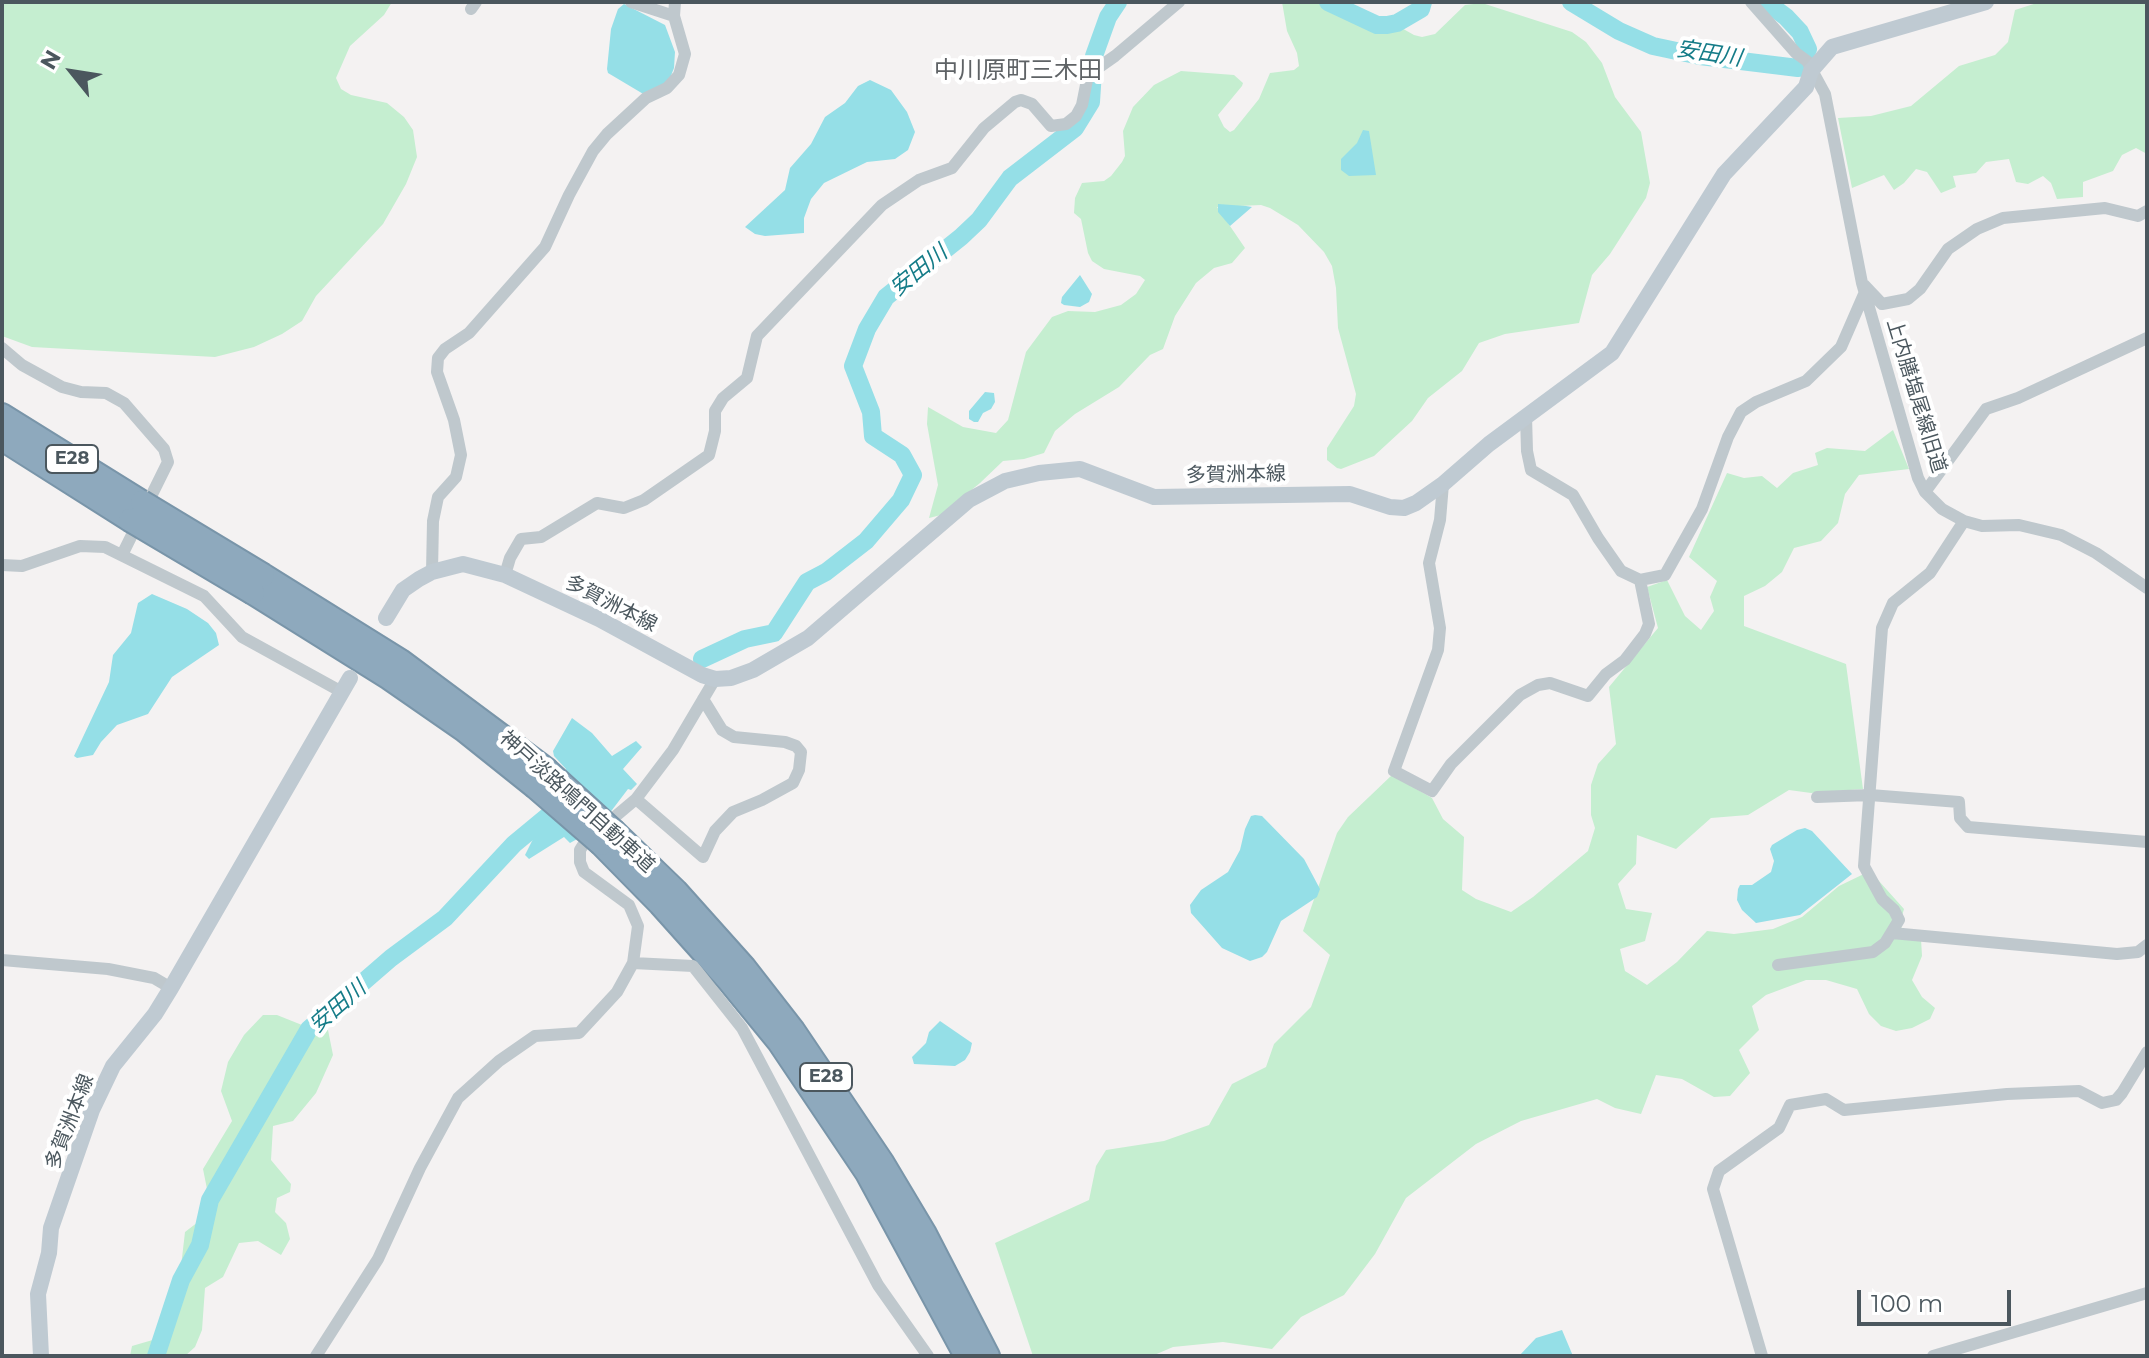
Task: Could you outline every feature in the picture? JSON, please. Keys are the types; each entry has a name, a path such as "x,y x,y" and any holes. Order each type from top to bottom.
{"highway":[{"name":"神戸淡路鳴門自動車道","path":"2,415 136,511"},
{"name":"神戸淡路鳴門自動車道","path":"2,439 401,661 695,913 744,967 793,1030 897,1186 988,1356"},
{"name":"神戸淡路鳴門自動車道","path":"608,838 660,904 779,1042 867,1173 966,1356"}],"main road":[{"name":"多賀洲本線","path":"386,618 403,590 432,572 463,564 505,575 715,679 731,678 753,670 808,638 969,500 1005,481 1039,473 1080,469 1154,497 1350,494 1390,507 1404,508 1443,484 1489,444 1612,353 1724,174 1806,87 1809,66 1832,47 1847,41 1986,2"},
{"name":"多賀洲本線","path":"41,1356 38,1294 49,1253 51,1228 92,1110 113,1066 155,1014 171,988 346,685"}],"street":[{"path":"432,572 433,521 438,497 456,477 461,455 454,420 437,372 438,358 445,349 469,333 545,247 593,151 607,134 646,98 667,88 679,75 685,54 675,9 631,2"},
{"path":"505,575 521,539 541,537 597,503 624,508 644,500 709,455 715,431 715,411 723,398 747,378 757,336 882,205 919,180 952,168 984,128 1015,102 1021,100 1032,104 1051,126 1066,124 1076,116 1082,105 1093,71 1179,2"},
{"path":"1751,2 1809,66"},
{"name":"上内膳塩尾線旧道","path":"1809,66 1825,94 1864,288 1918,478 1925,492 1942,509 1964,521 1982,526 2019,525 2053,532 2096,553 2147,588"},
{"path":"1526,416 1531,470 1573,495 1621,571 1640,580 1665,575 1702,509 1728,437 1741,412 1756,402 1801,384 1841,347 1864,288 1882,304 1908,299 1920,289 1948,249 1977,229 2003,218 2105,208 2138,216 2147,211"},
{"path":"1925,492 1986,409 2018,398 2147,338"},
{"path":"2,348 22,365 62,387 106,393 124,403 164,449 168,462 123,553"},
{"path":"1443,484 1440,520 1429,563 1440,628 1438,650 1394,771 1432,791 1451,764 1520,695 1538,685 1550,683 1588,696 1606,674 1625,660 1649,624 1640,580"},
{"path":"1778,965 1873,952 1885,943 1899,920 1894,910 1882,899 1864,866 1882,628 1893,603 1930,573 1964,521"},
{"path":"2,565 22,566 80,546 105,547 123,553 140,565 204,596 242,637 346,685"},
{"path":"316,1356 378,1259 420,1168 458,1098 499,1061 535,1036 579,1033 617,992 633,963 638,926 629,905 592,880 580,862 580,850 585,842 636,799 673,750 715,679"},
{"path":"636,799 703,857 715,831 733,812 793,783 799,770 801,752 796,746 734,737 722,730 703,699"},
{"path":"1817,797 1870,795 1959,802 1960,818 1968,827 2147,842"},
{"path":"1892,933 2117,954 2138,952 2147,945"},
{"path":"2,960 108,969 154,978 171,988"},
{"path":"633,963 693,966 742,1028 878,1285 928,1356"},
{"path":"1762,1356 1713,1189 1719,1171 1779,1128 1790,1105 1826,1099 1844,1110 2007,1094 2079,1091 2102,1103 2116,1100 2147,1052"},
{"path":"1933,1356 2147,1293"}],"green space":[{"path":"2,2 392,2 384,15 350,46 336,78 341,89 351,95 387,103 404,117 413,130 417,157 406,184 383,224 316,296 302,321 254,347 215,357 32,347 2,336"},
{"path":"1282,2 1324,2 1364,24 1386,29 1398,26 1422,37 1435,34 1465,5 1482,3 1572,32 1586,42 1602,63 1615,97 1641,132 1650,183 1646,198 1610,254 1592,275 1579,323 1505,334 1479,343 1462,371 1428,398 1412,421 1374,456 1337,468 1327,460 1327,448 1354,406 1356,394 1338,328 1332,266 1324,252 1298,225 1270,208 1261,205 1217,207 1245,248 1232,263 1214,268 1196,283 1175,316 1163,349 1150,355 1119,387 1075,414 1055,431 1044,453 1003,461 941,515 929,518 938,485 927,424 928,407 963,427 996,433 1008,420 1026,352 1052,317 1068,311 1095,312 1121,305 1136,294 1145,280 1140,276 1104,269 1092,261 1081,219 1074,213 1075,198 1082,183 1104,181 1122,162 1125,156 1123,131 1133,107 1154,85 1181,71 1234,75 1243,83 1242,86 1218,115 1224,127 1230,132 1234,130 1259,99 1270,73 1294,70 1299,66 1287,31"},
{"path":"2040,2 2147,2 2147,154 2136,148 2122,155 2113,171 2083,182 2083,197 2057,199 2051,183 2043,176 2028,184 2016,182 2009,159 1986,162 1976,173 1953,176 1956,187 1941,193 1927,172 1916,169 1894,190 1884,175 1852,188 1838,118 1871,116 1911,106 1959,66 1995,55 2008,42 2015,10"},
{"path":"1893,430 1909,469 1859,475 1845,494 1838,523 1821,541 1794,548 1782,572 1765,586 1744,596 1744,626 1846,664 1863,789 1811,793 1789,790 1748,815 1711,818 1676,849 1637,835 1636,864 1618,884 1626,909 1652,913 1645,941 1620,949 1625,971 1647,985 1677,962 1707,931 1734,934 1773,929 1802,917 1839,886 1870,871 1904,909 1899,926 1921,939 1922,956 1912,980 1922,997 1935,1008 1930,1019 1912,1028 1896,1031 1881,1026 1869,1014 1857,989 1826,980 1806,980 1766,995 1752,1006 1759,1030 1739,1050 1750,1073 1730,1096 1714,1097 1682,1079 1656,1075 1641,1114 1615,1108 1597,1099 1521,1121 1476,1144 1406,1198 1375,1254 1344,1295 1301,1317 1272,1349 1223,1342 1173,1347 1152,1356 1033,1356 995,1243 1089,1200 1096,1166 1106,1150 1164,1141 1209,1125 1232,1084 1266,1067 1274,1044 1311,1007 1330,955 1303,931 1337,833 1348,817 1392,775 1432,798 1443,819 1464,837 1462,890 1476,899 1511,912 1533,897 1588,851 1595,828 1591,815 1591,785 1598,764 1616,744 1609,687 1658,628 1647,587 1667,580 1685,616 1701,630 1714,611 1710,597 1717,581 1689,557 1727,473 1744,478 1762,476 1777,488 1793,473 1818,465 1815,453 1827,448 1865,451"},
{"path":"263,1015 277,1015 302,1025 328,1030 333,1055 316,1093 293,1121 273,1126 271,1160 291,1184 290,1192 277,1198 275,1212 286,1223 290,1239 281,1255 258,1241 239,1243 223,1277 205,1288 202,1330 195,1347 185,1356 130,1356 132,1346 156,1339 168,1329 177,1301 185,1232 198,1222 208,1194 203,1169 232,1121 221,1091 228,1062 244,1035"}],"water":[{"path":"624,4 665,25 675,52 674,68 668,83 645,95 608,73 607,69 611,29 618,9"},
{"path":"870,80 891,90 907,112 915,132 908,150 895,159 867,162 824,183 811,199 804,218 804,233 765,236 745,227 785,190 790,168 811,144 825,117 845,103 858,86"},
{"path":"1363,130 1369,131 1376,175 1349,176 1341,170 1341,159 1357,143"},
{"path":"1218,204 1252,207 1230,226 1218,212"},
{"path":"1080,275 1092,294 1089,302 1080,307 1064,305 1061,303 1062,297"},
{"path":"985,392 994,393 995,402 978,422 974,422 969,419 969,411"},
{"path":"152,594 187,609 208,623 216,633 219,645 172,677 148,714 117,725 93,755 77,758 74,756 109,682 113,655 131,633 138,603"},
{"path":"572,718 592,733 612,756 636,741 642,747 623,769 637,784 628,789 609,814 579,838 570,843 564,837 529,859 525,855 565,775 566,769 553,751"},
{"path":"1251,816 1262,816 1304,859 1320,889 1317,897 1281,921 1267,952 1250,961 1222,948 1191,913 1190,905 1201,890 1228,872 1240,850"},
{"path":"1805,828 1812,831 1852,874 1800,915 1756,923 1742,910 1737,900 1740,885 1752,885 1771,872 1774,861 1770,849 1772,845"},
{"path":"940,1021 972,1043 970,1052 965,1060 955,1066 914,1064 912,1057 926,1043 929,1032"},
{"path":"1562,1330 1573,1356 1519,1356 1536,1338"}],"waterway":[{"name":"安田川","path":"702,659 745,639 774,633 807,582 826,572 866,541 901,500 913,475 902,455 873,436 871,412 853,366 867,329 886,297 979,220 1010,178 1075,128 1091,102 1094,56 1108,17 1118,2"},
{"name":"安田川","path":"1328,2 1377,25 1397,23 1421,9 1423,2"},
{"name":"安田川","path":"1571,2 1619,31 1653,46 1700,56 1798,68 1808,49 1800,32 1766,2"},
{"name":"安田川","path":"156,1356 181,1280 200,1245 210,1200 309,1029 391,958 445,918 514,844 560,806"}],"district":[{"name":"中川原町三木田","path":"1018,71"}]}
